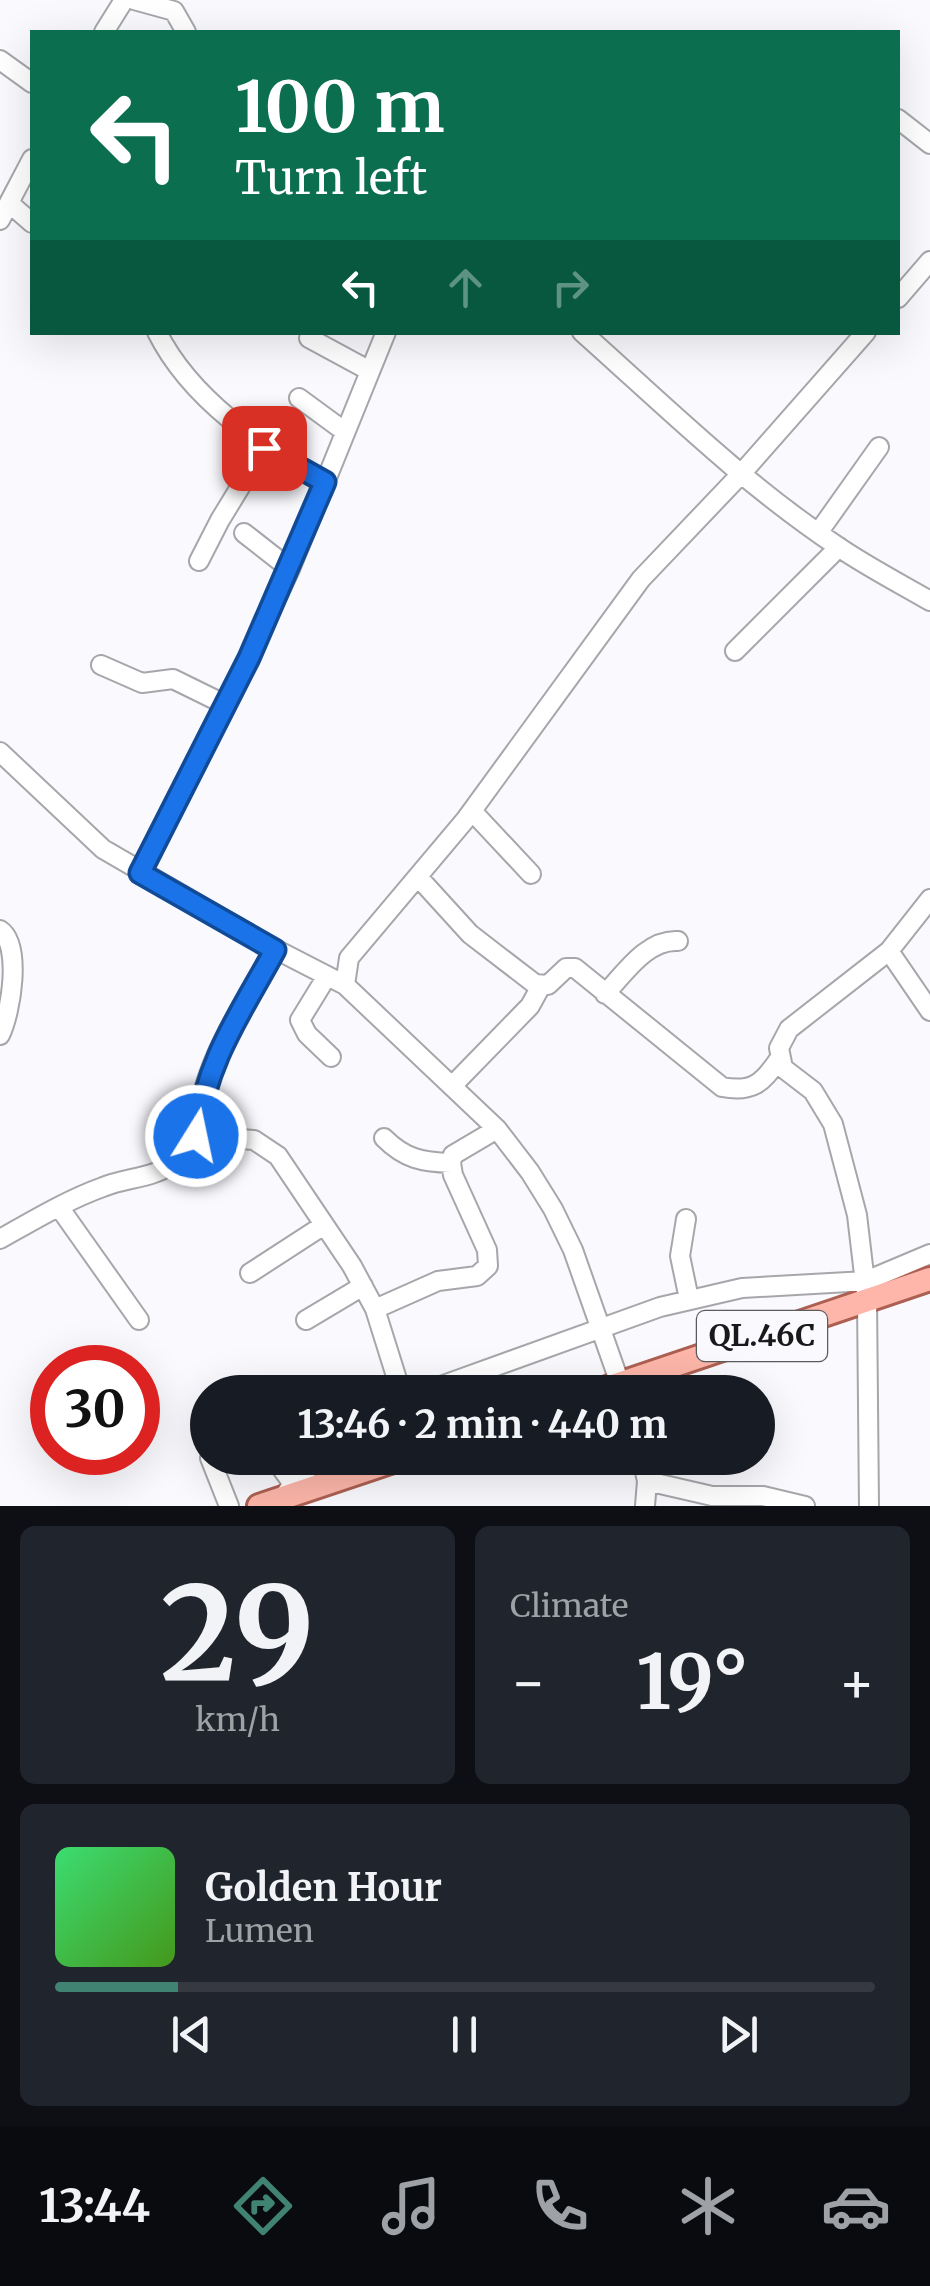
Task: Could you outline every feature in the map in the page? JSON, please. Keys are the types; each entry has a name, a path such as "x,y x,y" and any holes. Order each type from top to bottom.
{"main road":[{"name":"QL.46C","path":"655,1375 866,1291 930,1279"},
{"path":"258,1506 288,1491 343,1475"}],"street":[{"path":"105,30 124,0"},
{"path":"134,0 174,10 185,30"},
{"path":"0,60 30,82"},
{"path":"900,120 930,144"},
{"path":"30,163 5,211 30,222"},
{"path":"900,296 930,261"},
{"path":"159,335 186,377 264,448 325,482"},
{"path":"140,873 290,569 385,335"},
{"path":"585,335 741,474 838,548 930,601"},
{"path":"345,985 349,958 472,811 640,579 741,474 863,335"},
{"path":"308,338 370,370"},
{"path":"299,398 344,431"},
{"path":"818,533 879,447"},
{"path":"199,562 264,448"},
{"path":"244,534 290,569"},
{"path":"735,651 838,548"},
{"path":"101,666 142,683 172,679 226,705"},
{"path":"0,752 84,834 140,873 345,985 453,1085 497,1130 553,1209 617,1375"},
{"path":"0,785 19,774"},
{"path":"472,811 531,874"},
{"path":"419,878 470,934 541,986 570,967 722,1087 739,1090 765,1081 779,1060 782,1039 789,1029 889,951 927,909"},
{"path":"0,930 12,946 8,1011 0,1035"},
{"path":"605,994 648,950 663,940 678,941"},
{"path":"0,1239 59,1206 108,1184 161,1170 180,1157 196,1136 202,1096 214,1060 275,950"},
{"path":"889,951 930,1011"},
{"path":"327,976 300,1020 307,1034 331,1057"},
{"path":"453,1085 530,1006 541,986"},
{"path":"779,1060 783,1068 813,1091 833,1124 857,1215 866,1291 869,1506"},
{"path":"375,1309 438,1280 477,1276 488,1266 487,1250 450,1163 453,1156 497,1130"},
{"path":"196,1136 246,1138 265,1145 278,1156 375,1309 395,1375"},
{"path":"384,1138 408,1157 450,1163"},
{"path":"59,1206 139,1320"},
{"path":"686,1219 680,1256 689,1299"},
{"path":"250,1273 324,1225"},
{"path":"470,1375 599,1327 689,1299 742,1288 866,1291 930,1254"},
{"path":"306,1320 362,1286"},
{"path":"217,1475 229,1506"},
{"path":"281,1475 288,1491 304,1475"},
{"path":"645,1506 646,1475"},
{"path":"647,1481 740,1501 777,1498 805,1506"}],"route":[{"path":"196,1136 202,1096 214,1060 275,950 140,873 249,658 325,482 264,448"}]}
